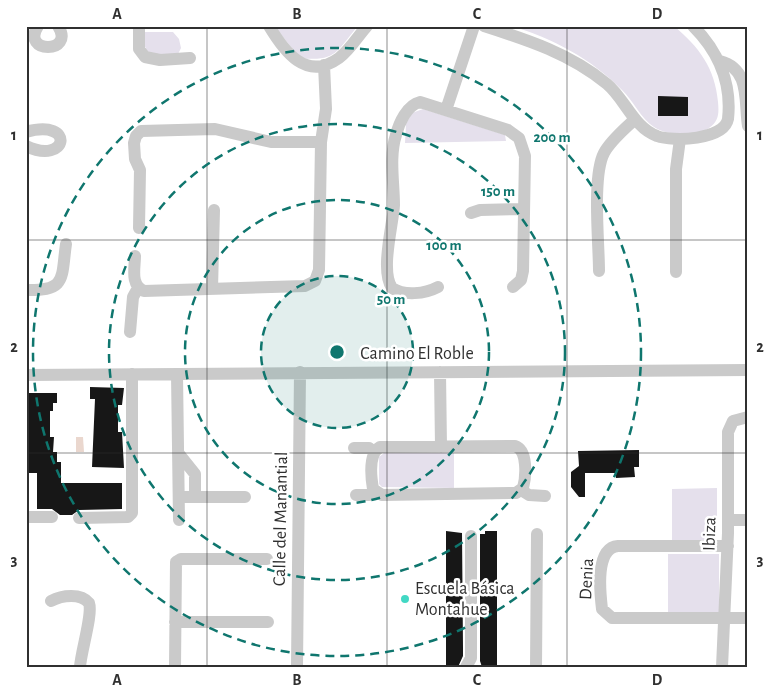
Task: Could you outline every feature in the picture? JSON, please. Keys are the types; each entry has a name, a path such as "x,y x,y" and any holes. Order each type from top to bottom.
{"street":[{"path":"38,26 35,33 38,44"},
{"path":"26,50 38,44 48,48 58,44 62,35 58,26"},
{"path":"139,26 139,49 145,57 160,60 190,58"},
{"path":"269,26 291,57 304,64 324,65 343,54 368,26"},
{"path":"446,110 474,26"},
{"path":"484,26 533,42 568,58 612,89 645,130 656,136 680,139 713,134 727,124 748,125 746,89 743,80 736,69 720,61"},
{"path":"692,26 708,42 720,61 728,96 727,124"},
{"path":"135,256 134,282 138,288 147,291 305,286 315,281 319,270 321,142 326,109 324,65"},
{"path":"728,96 746,89"},
{"path":"438,287 423,292 400,292 392,288 388,279 388,234 394,207 394,147 398,128 410,108 417,103 424,102 508,130 519,138 525,156 523,276 513,287"},
{"path":"600,271 598,179 601,161 608,146 635,119"},
{"path":"139,228 140,170 134,159 134,143 136,136 141,131 215,129 271,142 321,142"},
{"path":"26,132 55,132 60,135 62,141 56,149 36,150 26,146"},
{"path":"676,272 676,169 680,139"},
{"path":"471,213 480,210 524,209"},
{"path":"212,289 214,210"},
{"path":"26,290 46,290 57,285 61,276 66,244"},
{"path":"130,332 132,297 138,288"},
{"name":"Camino El Roble","path":"26,375 748,370"},
{"name":"Calle del Manantial","path":"297,667 300,372"},
{"path":"444,372 444,447"},
{"path":"79,518 128,516 132,513 132,374"},
{"path":"177,374 179,520"},
{"name":"Ibiza","path":"722,667 722,619 728,546 728,428 736,418 748,417"},
{"path":"515,446 524,453 524,482 521,490 513,493 382,494 375,491 373,486 374,452 384,447 515,446"},
{"path":"354,448 369,448 374,452"},
{"path":"179,454 195,474 195,491"},
{"path":"521,490 529,495 545,496"},
{"path":"356,495 369,495 375,491"},
{"path":"179,497 245,497"},
{"path":"26,517 52,517"},
{"path":"728,520 748,520"},
{"path":"536,667 537,534"},
{"path":"471,536 471,664"},
{"name":"Denia","path":"722,619 608,616 602,606 602,562 606,551 614,546 728,546"},
{"path":"175,667 174,567 178,560 267,559"},
{"path":"51,601 62,597 80,597 87,600 90,606 80,667"},
{"path":"722,619 748,618"},
{"path":"175,622 268,622"}],"shaded area":[{"path":"274,26 358,26 334,53 312,59 300,58"},
{"path":"511,26 674,26 698,50 709,69 718,102 717,120 709,128 697,133 674,134 660,130 649,124 626,94 611,79 585,59 541,36"},
{"path":"143,32 173,32 179,39 181,48 178,54 152,55 146,48"},
{"path":"423,109 505,135 506,141 405,143 406,124 412,113"},
{"path":"76,437 83,437 84,452 76,452"},
{"path":"384,453 454,453 454,488 382,487 379,484 379,457"},
{"path":"717,488 717,536 713,541 672,541 672,489"},
{"path":"668,554 719,554 719,614 668,614"}],"building":[{"path":"658,96 688,97 688,116 658,116"},
{"path":"90,387 124,388 122,405 118,405 118,432 122,432 124,468 92,467 95,399 90,399"},
{"path":"26,393 57,393 57,403 53,403 53,411 50,411 50,437 54,437 53,452 57,452 57,462 61,462 61,483 122,483 122,509 79,510 72,515 60,515 52,509 37,509 37,473 26,473"},
{"path":"639,450 639,467 634,467 635,477 616,478 616,473 585,473 585,497 579,497 571,487 571,472 579,466 578,451"},
{"path":"446,531 462,533 463,656 458,667 446,667"},
{"path":"485,531 497,531 497,667 482,667 480,661 480,534 485,534"}],"place":[{"name":"Escuela Básica Montahue","path":"405,599"}]}
